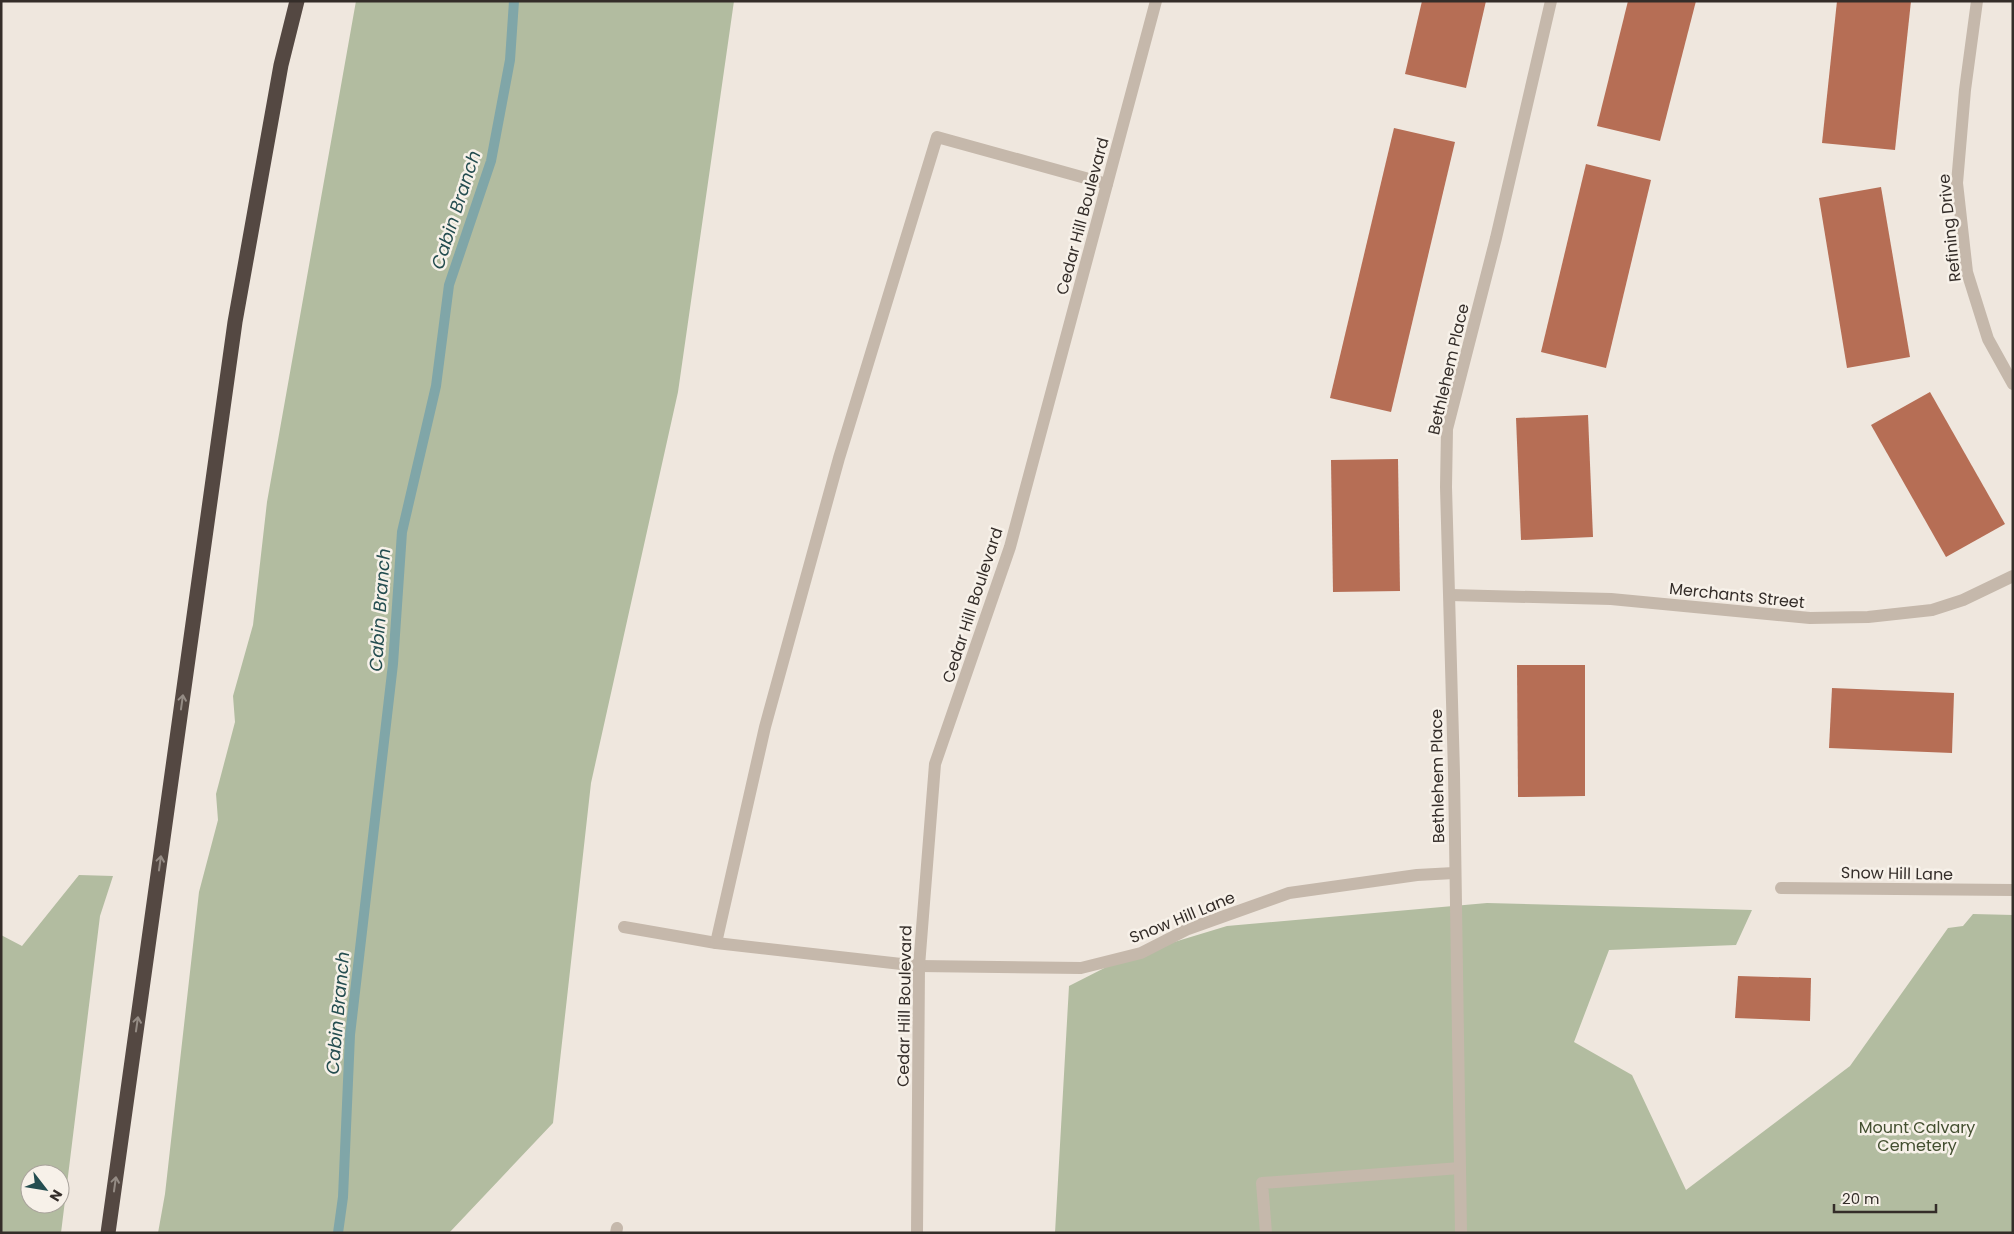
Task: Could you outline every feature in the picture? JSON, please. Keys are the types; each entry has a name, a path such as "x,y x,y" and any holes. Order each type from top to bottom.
{"highway":[{"path":"108,1233 235,322 281,64 296,1"}],"street":[{"name":"Cedar Hill Boulevard","path":"917,1233 919,966 936,764 1010,547 1156,1"},
{"name":"Bethlehem Place","path":"1461,1233 1450,595 1446,487 1447,430 1496,238 1551,1"},
{"name":"Refining Drive","path":"1977,1 1965,90 1957,182 1967,272 1988,339 2013,384"},
{"path":"716,944 767,718 839,458 937,137 1107,184"},
{"name":"Merchants Street","path":"1450,595 1611,599 1810,618 1868,617 1932,610 1963,600 2013,576"},
{"name":"Snow Hill Lane","path":"624,926 716,944 919,966 1081,968 1141,953 1188,930 1289,893 1417,875 1454,873"},
{"name":"Snow Hill Lane","path":"1781,888 2013,890"},
{"path":"1266,1233 1262,1184 1460,1168"}],"green space":[{"path":"356,1 734,1 678,392 591,783 553,1123 449,1233 158,1233 165,1194 199,892 218,820 216,794 235,722 233,696 253,625 267,502"},
{"path":"79,875 113,876 100,916 69,1164 20,1164 20,1214 63,1214 61,1233 1,1233 1,935 22,946"},
{"name":"Mount Calvary Cemetery","path":"1487,903 1752,910 1736,945 1609,950 1574,1042 1632,1075 1686,1190 1850,1066 1948,928 1963,926 1973,914 2013,915 2013,1233 1055,1233 1069,986 1128,956 1227,926"}],"building":[{"path":"1422,1 1486,1 1466,88 1405,74"},
{"path":"1628,1 1696,1 1660,141 1597,126"},
{"path":"1837,1 1911,1 1895,150 1822,143"},
{"path":"1394,128 1455,142 1391,412 1330,398"},
{"path":"1586,164 1651,180 1606,368 1541,352"},
{"path":"1881,187 1910,357 1847,368 1819,198"},
{"path":"1930,392 2005,524 1946,557 1871,425"},
{"path":"1588,415 1593,537 1521,540 1516,418"},
{"path":"1398,459 1400,591 1333,592 1331,460"},
{"path":"1517,665 1585,665 1585,796 1518,797"},
{"path":"1832,688 1954,693 1952,753 1829,748"},
{"path":"1738,976 1811,978 1810,1021 1735,1018"}],"waterway":[{"name":"Cabin Branch","path":"338,1233 343,1197 350,1035 393,664 402,532 436,386 449,285 491,161 510,60 514,1"}]}
